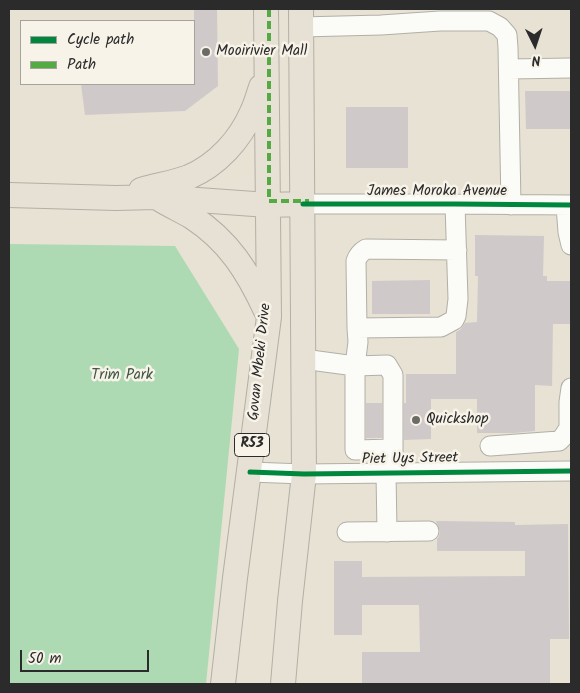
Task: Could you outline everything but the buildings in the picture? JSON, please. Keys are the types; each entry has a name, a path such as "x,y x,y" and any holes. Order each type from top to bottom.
{"main road":[{"name":"Govan Mbeki Drive","path":"224,684 235,578 269,317 266,9"},
{"path":"283,684 304,474 301,18"},
{"path":"116,198 187,178 208,168 229,148 244,128 252,113 266,74"},
{"name":"James Moroka Avenue","path":"9,195 116,198 156,197 268,205 303,204"},
{"path":"156,197 208,229 225,245 254,285 269,317"}],"street":[{"path":"301,18 374,25 440,21 488,21 500,26 507,35 511,205"},
{"path":"508,69 571,68"},
{"name":"James Moroka Avenue","path":"303,204 569,205"},
{"path":"358,328 441,327 454,320 458,299 456,204"},
{"path":"569,205 568,232 571,246"},
{"path":"392,449 356,450 354,366 358,342 357,256 366,249 457,250"},
{"path":"303,359 354,366 388,365 393,375 392,449 389,473 387,532"},
{"path":"490,446 559,441 569,428 571,388"},
{"path":"513,444 514,472"},
{"name":"Piet Uys Street","path":"250,472 304,474 571,471"},
{"path":"347,532 429,531"}],"green space":[{"name":"Trim Park","path":"9,244 175,246 239,349 206,684 9,684"}],"marked path":[{"path":"269,9 269,201 309,201"}],"cycle path":[{"path":"303,204 571,205"},
{"path":"250,472 304,474 571,471"}],"place":[{"name":"Mooirivier Mall","path":"206,52"},
{"name":"Quickshop","path":"416,420"}]}
